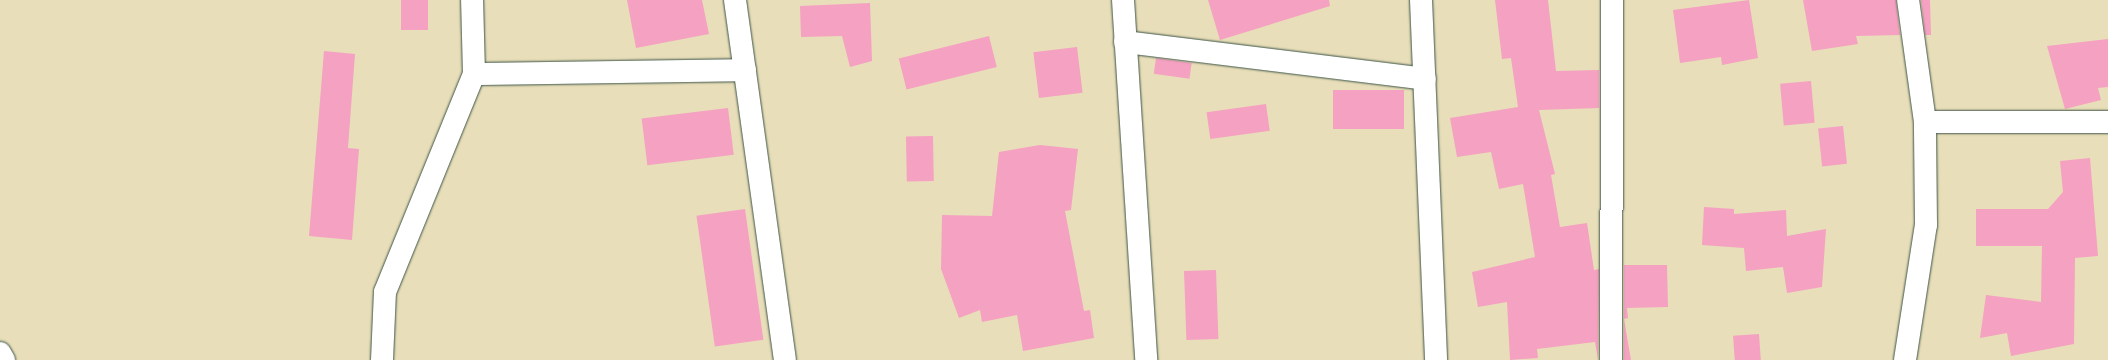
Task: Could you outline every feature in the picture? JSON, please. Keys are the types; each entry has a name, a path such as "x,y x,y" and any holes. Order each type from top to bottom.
{"street":[{"path":"382,360 385,292 474,74 472,0"},
{"path":"735,0 785,360"},
{"path":"1123,0 1146,360"},
{"path":"1422,0 1436,360"},
{"path":"1611,360 1612,0"},
{"path":"1905,360 1926,225 1925,122 1908,0"},
{"path":"1125,42 1425,79"},
{"path":"474,74 745,70"},
{"path":"1925,122 2108,122"},
{"path":"0,353 4,360"}],"building":[{"path":"401,0 428,0 428,30 401,30"},
{"path":"627,0 702,0 709,34 636,48"},
{"path":"1208,0 1329,0 1330,6 1220,40"},
{"path":"1495,0 1548,0 1556,71 1599,70 1599,108 1539,110 1555,174 1551,175 1560,227 1587,223 1594,270 1599,269 1598,360 1595,342 1537,349 1538,358 1510,360 1507,302 1478,307 1472,272 1535,257 1523,184 1499,189 1491,152 1457,157 1450,118 1518,107 1511,58 1502,59"},
{"path":"1749,0 1758,58 1722,65 1721,57 1680,63 1673,10"},
{"path":"1803,0 1896,0 1900,35 1856,36 1858,44 1812,51"},
{"path":"1921,0 1930,0 1931,35 1925,35"},
{"path":"870,3 872,61 850,67 842,36 801,37 800,6"},
{"path":"989,36 997,67 907,90 899,58"},
{"path":"2108,39 2108,87 2098,88 2101,100 2065,109 2047,46"},
{"path":"1077,47 1083,93 1039,98 1033,52"},
{"path":"324,51 355,54 348,148 359,149 352,240 309,236"},
{"path":"1156,58 1192,63 1189,79 1154,74"},
{"path":"1811,81 1815,123 1784,126 1780,84"},
{"path":"1333,90 1404,90 1404,129 1333,129"},
{"path":"1266,104 1270,131 1210,139 1207,112"},
{"path":"728,108 734,155 647,165 642,119"},
{"path":"1843,126 1847,164 1822,166 1818,129"},
{"path":"906,136 933,136 934,181 907,181"},
{"path":"1040,145 1078,149 1071,210 1065,211 1084,311 1090,310 1094,338 1023,351 1017,315 982,322 980,310 959,318 941,269 942,215 992,216 999,152"},
{"path":"2090,158 2098,256 2075,258 2074,344 2011,356 2007,333 1980,338 1986,295 2041,302 2042,246 1976,246 1976,209 2048,209 2063,192 2060,161"},
{"path":"1704,207 1734,209 1734,214 1786,210 1787,236 1826,229 1822,287 1787,293 1783,267 1746,271 1744,248 1702,245"},
{"path":"745,209 763,340 715,347 696,216"},
{"path":"1624,265 1667,265 1668,307 1627,308 1628,318 1624,319"},
{"path":"1216,270 1218,339 1186,340 1184,271"},
{"path":"1624,319 1631,360 1624,360"},
{"path":"1759,334 1761,360 1735,360 1733,336"}]}
